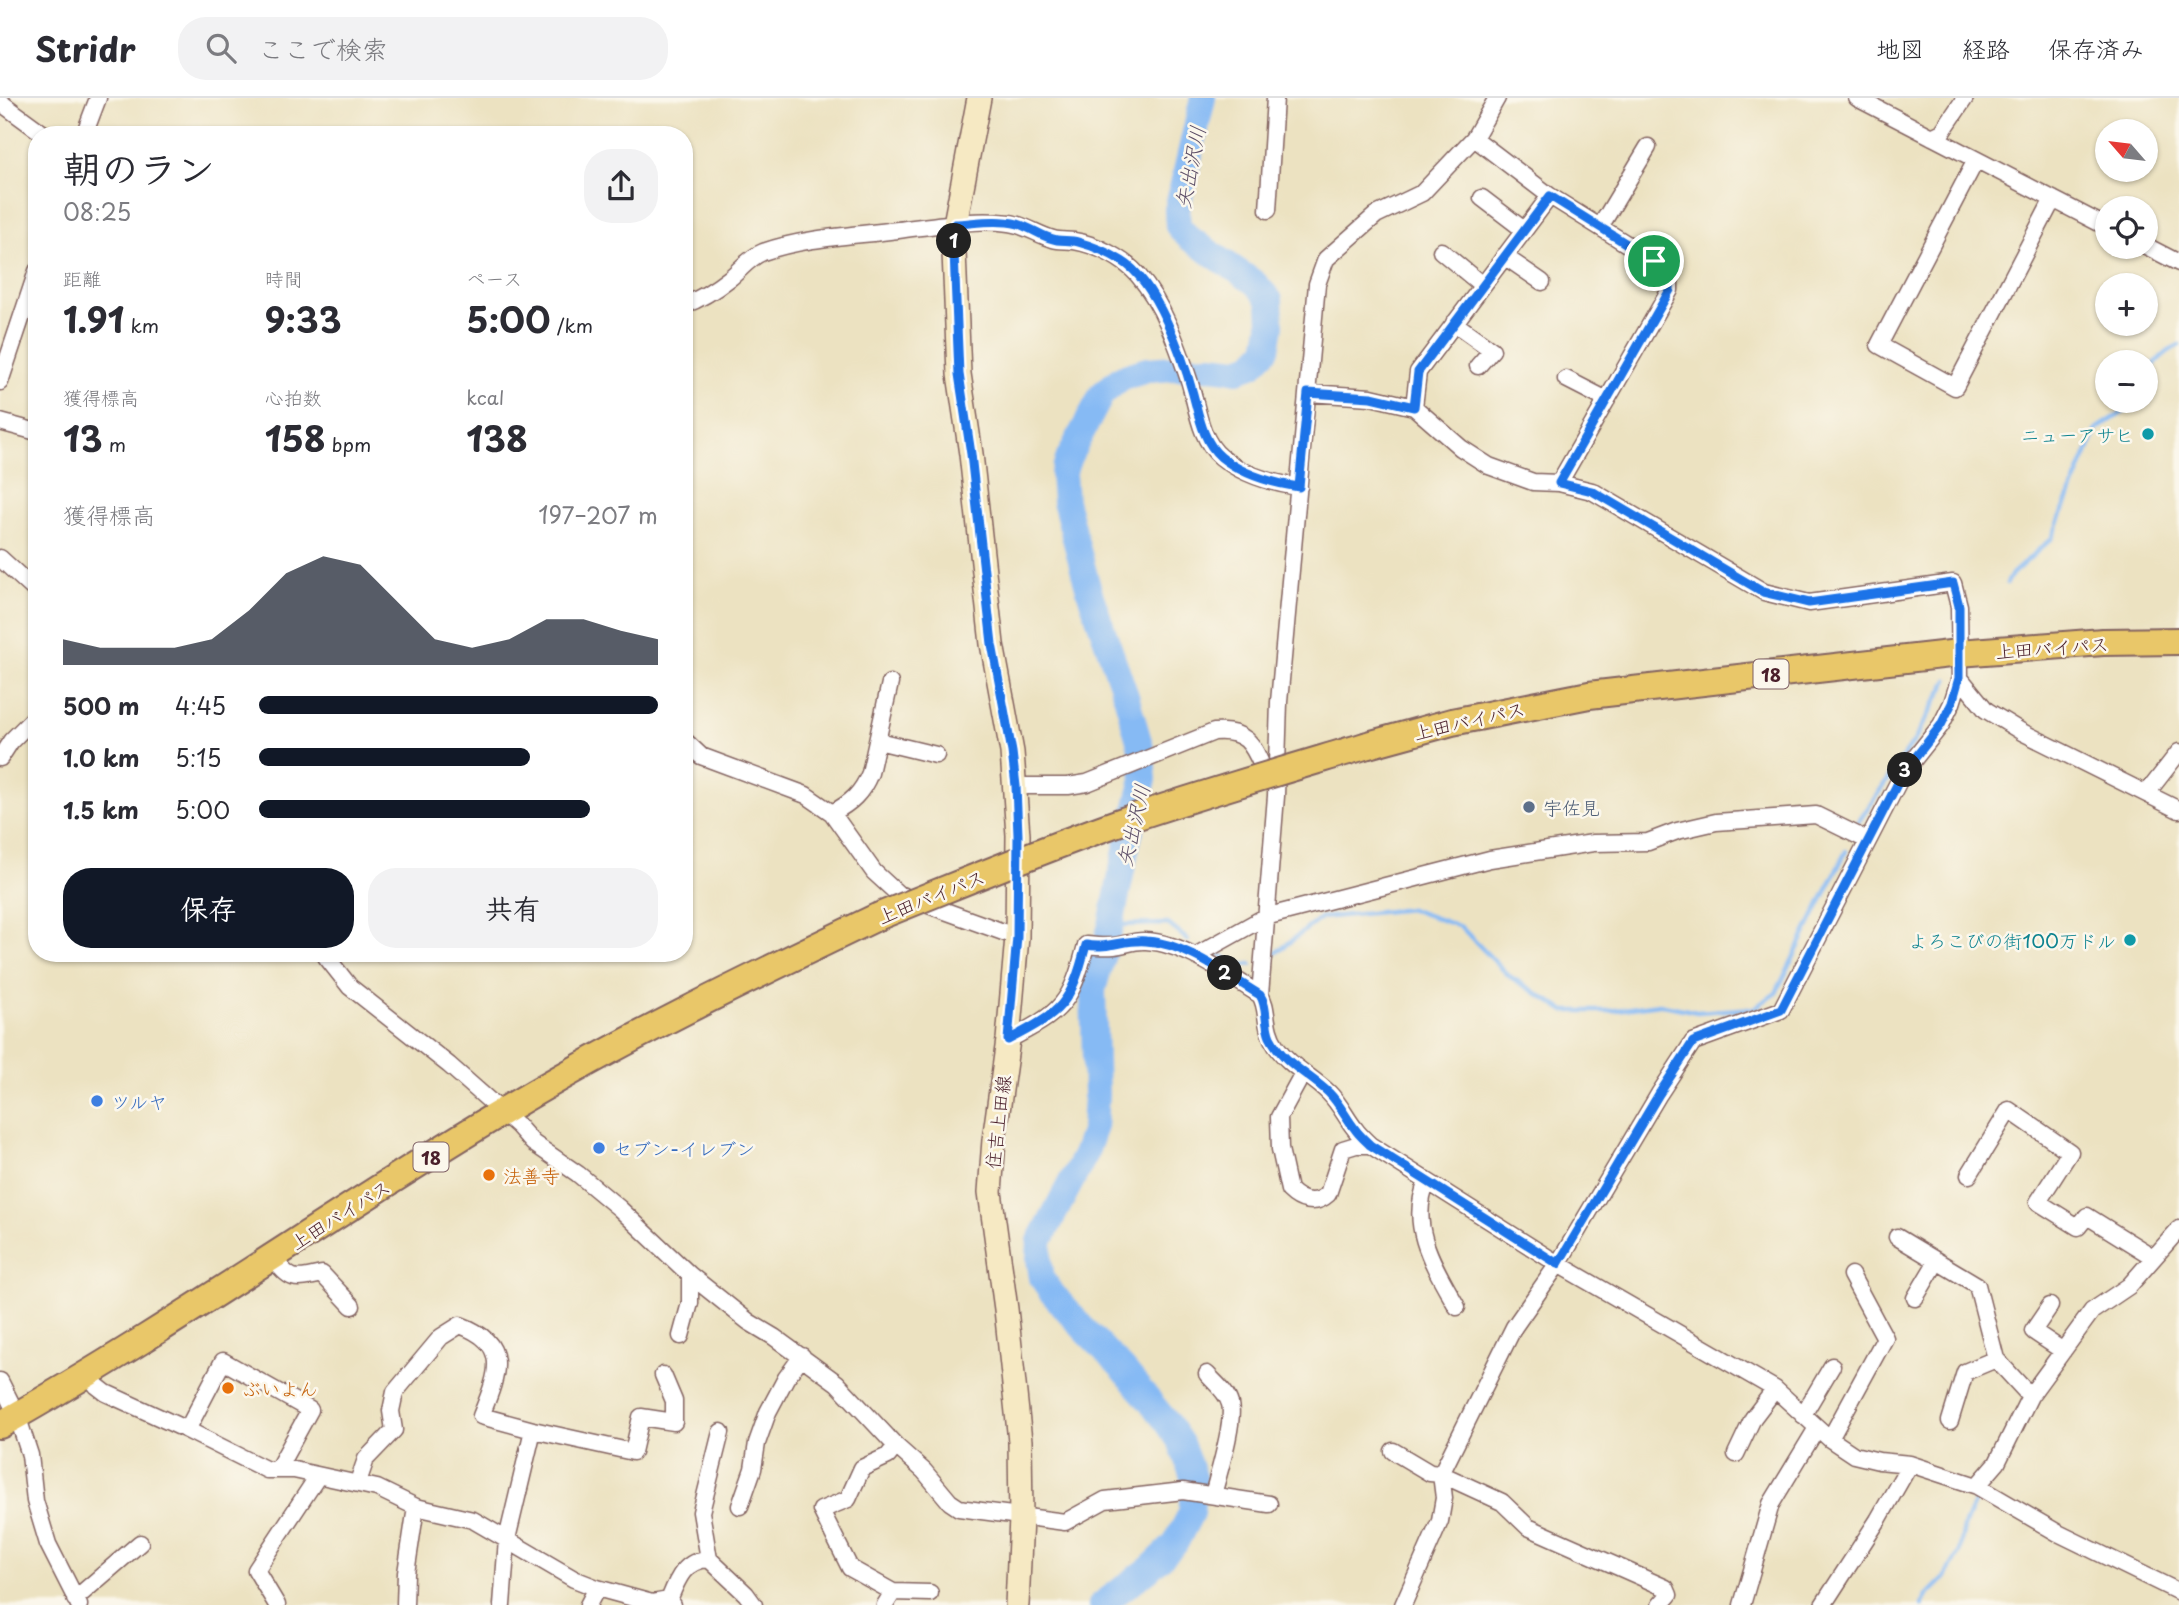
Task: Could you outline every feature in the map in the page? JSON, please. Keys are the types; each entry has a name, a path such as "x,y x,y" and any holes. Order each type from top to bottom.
{"highway":[{"name":"上田バイパス","path":"9,1420 502,1112 706,999 877,917 1119,823 1208,793 1452,722 1589,695 1959,666 2103,642 2179,641"}],"main road":[{"name":"住吉上田線","path":"979,98 955,224 954,252 959,374 971,454 992,644 1016,786 1017,937 1008,1040 989,1192 1006,1310 1020,1441 1021,1518 1017,1605"}],"street":[{"path":"87,126 98,98"},
{"path":"1268,210 1275,98"},
{"path":"1260,995 1276,796 1279,702 1317,284 1326,259 1376,215 1422,192 1474,138 1497,98"},
{"path":"1857,98 2095,221"},
{"path":"1931,137 1942,132 1965,98"},
{"path":"0,102 33,126"},
{"path":"1474,138 1550,196 1670,271 1670,290 1559,483"},
{"path":"1600,228 1648,147"},
{"path":"1976,160 1879,345 1955,387 2053,199"},
{"path":"1414,407 1418,372 1550,196"},
{"path":"1482,198 1524,230"},
{"path":"693,301 720,285 759,254 836,236 955,224 1005,222 1021,225 1056,240 1077,241 1124,261 1150,291 1180,355 1204,434 1221,457 1274,483 1299,487"},
{"path":"1441,251 1482,285"},
{"path":"2158,252 2179,263"},
{"path":"1504,256 1542,282"},
{"path":"0,382 28,313"},
{"path":"1454,323 1492,350 1478,366"},
{"path":"1566,379 1607,400"},
{"path":"1308,393 1371,397 1414,407 1461,448 1489,466 1533,482 1559,483 1592,491 1763,592 1809,603 1953,583 1959,606 1959,666 1952,703 1941,725 1903,773 1781,1010 1693,1042 1558,1264 1514,1326 1441,1474 1444,1498 1440,1521 1403,1605"},
{"path":"0,422 28,430"},
{"path":"0,558 28,584"},
{"path":"1959,666 1986,710 2022,732 2179,810"},
{"path":"832,813 857,796 865,786 890,683"},
{"path":"0,758 11,741 28,724"},
{"path":"1016,786 1068,786 1087,783 1214,732 1227,731 1245,737 1250,743 1276,796"},
{"path":"878,741 936,755"},
{"path":"693,748 701,756 806,795 832,813 874,872 898,894 1017,937"},
{"path":"2147,793 2179,752"},
{"path":"1195,956 1265,917 1320,905 1382,886 1490,859 1593,843 1648,842 1677,831 1716,822 1816,815 1867,839"},
{"path":"1008,1040 1052,1015 1067,999 1077,979 1086,945 1116,946 1148,941 1195,956 1260,995 1264,1000 1270,1037 1284,1056 1329,1093 1370,1145 1427,1182 1558,1264 1775,1389 1830,1439 1854,1455 1910,1464 1977,1486 2058,1533 2179,1592"},
{"path":"330,962 350,987 449,1065 533,1143 578,1174 619,1208 690,1275 749,1322 837,1382 896,1446 924,1471 950,1502 959,1508 1065,1522 1105,1500 1183,1490 1269,1504"},
{"path":"1303,1073 1279,1117 1280,1149 1289,1190 1302,1200 1317,1201 1323,1198 1328,1194 1343,1149 1370,1145"},
{"path":"1969,1175 2009,1110 2070,1152 2039,1202 2078,1227 2087,1216 2152,1257"},
{"path":"1427,1182 1420,1212 1421,1232 1432,1261 1457,1307"},
{"path":"1977,1486 1997,1463 2030,1396 2092,1311 2129,1286 2179,1229"},
{"path":"1897,1237 1977,1285 1996,1359 2030,1396"},
{"path":"272,1257 288,1276 296,1279 322,1274 352,1306"},
{"path":"1915,1298 1937,1261"},
{"path":"681,1336 690,1303 690,1275"},
{"path":"1830,1439 1885,1338 1851,1275"},
{"path":"2050,1306 2033,1331 2063,1351"},
{"path":"358,1482 366,1459 394,1430 391,1411 395,1392 441,1338 460,1325 475,1331 494,1350 498,1364 481,1416 533,1430 633,1452 641,1417 674,1422 674,1401 663,1375"},
{"path":"740,1506 768,1412 786,1378 802,1356"},
{"path":"1951,1421 1965,1372 1996,1359"},
{"path":"187,1430 223,1361 310,1410 277,1470"},
{"path":"1803,1415 1832,1366"},
{"path":"87,1373 97,1387 106,1392 267,1470 294,1470 358,1482 416,1507 473,1520 574,1579 597,1588 652,1603 671,1603 683,1570 699,1559 709,1559"},
{"path":"1207,1374 1227,1397 1231,1406 1231,1420 1211,1495"},
{"path":"0,1381 9,1420 30,1455 35,1501 48,1544 77,1602 140,1543"},
{"path":"1736,1454 1754,1418 1775,1389"},
{"path":"1742,1605 1771,1504 1817,1428"},
{"path":"502,1605 507,1539 533,1430"},
{"path":"721,1432 701,1512 709,1559 754,1605"},
{"path":"896,1446 888,1456 862,1468 848,1499 821,1510 850,1568 889,1599 930,1593"},
{"path":"1393,1451 1430,1473 1441,1474 1503,1502 1528,1527 1666,1588 1669,1602"},
{"path":"1823,1605 1878,1520 1910,1464"},
{"path":"278,1605 256,1570 318,1476"},
{"path":"405,1605 416,1507"},
{"path":"588,1605 597,1588"}],"waterway":[{"name":"矢出沢川","path":"1101,1605 1149,1569 1175,1544 1191,1513 1194,1480 1181,1443 1166,1421 1123,1369 1051,1292 1042,1278 1039,1259 1040,1241 1085,1155 1094,1129 1096,1094 1093,990 1111,925 1144,779 1141,748 1126,696 1089,591 1065,501 1063,474 1102,394 1121,378 1147,370 1175,368 1211,367 1238,370 1252,365 1267,349 1271,326 1270,300 1255,283 1189,238 1178,226 1177,210 1203,98"},
{"path":"2158,360 2179,345"},
{"path":"2007,583 2012,574 2052,538 2097,429 2122,413"},
{"path":"1859,821 1914,741 1948,680"},
{"path":"1273,955 1321,918 1410,909 1461,927 1509,976 1565,1011 1610,1011 1659,1004 1697,1012 1754,1008 1776,993 1846,851"},
{"path":"1111,925 1168,924 1188,940"},
{"path":"1217,953 1237,963 1251,964"},
{"path":"1922,1605 1944,1579 1959,1553 1964,1527 1978,1494"}],"place":[{"name":"ニューアサヒ","path":"2148,434"},
{"name":"宇佐見","path":"1529,807"},
{"name":"よろこびの街100万ドル","path":"2130,940"},
{"name":"ツルヤ","path":"97,1101"},
{"name":"セブン-イレブン","path":"599,1148"},
{"name":"法善寺","path":"489,1175"},
{"name":"ぶいよん","path":"228,1388"}],"route":[{"path":"1550,196 1654,261 1670,271 1670,290 1559,483 1592,491 1763,592 1809,603 1953,583 1959,606 1959,678 1952,703 1941,725 1903,773 1781,1010 1693,1042 1558,1264 1370,1145 1329,1093 1295,1068 1270,1037 1264,1000 1260,995 1195,956 1148,941 1116,946 1086,945 1077,979 1067,999 1052,1015 1008,1040 1017,937 1016,786 992,644 971,454 959,374 955,224 1005,222 1021,225 1056,240 1077,241 1124,261 1138,274 1162,313 1192,389 1204,434 1212,446 1221,457 1254,475 1274,483 1299,487 1308,393 1371,397 1414,407 1418,372 1550,196"}]}
